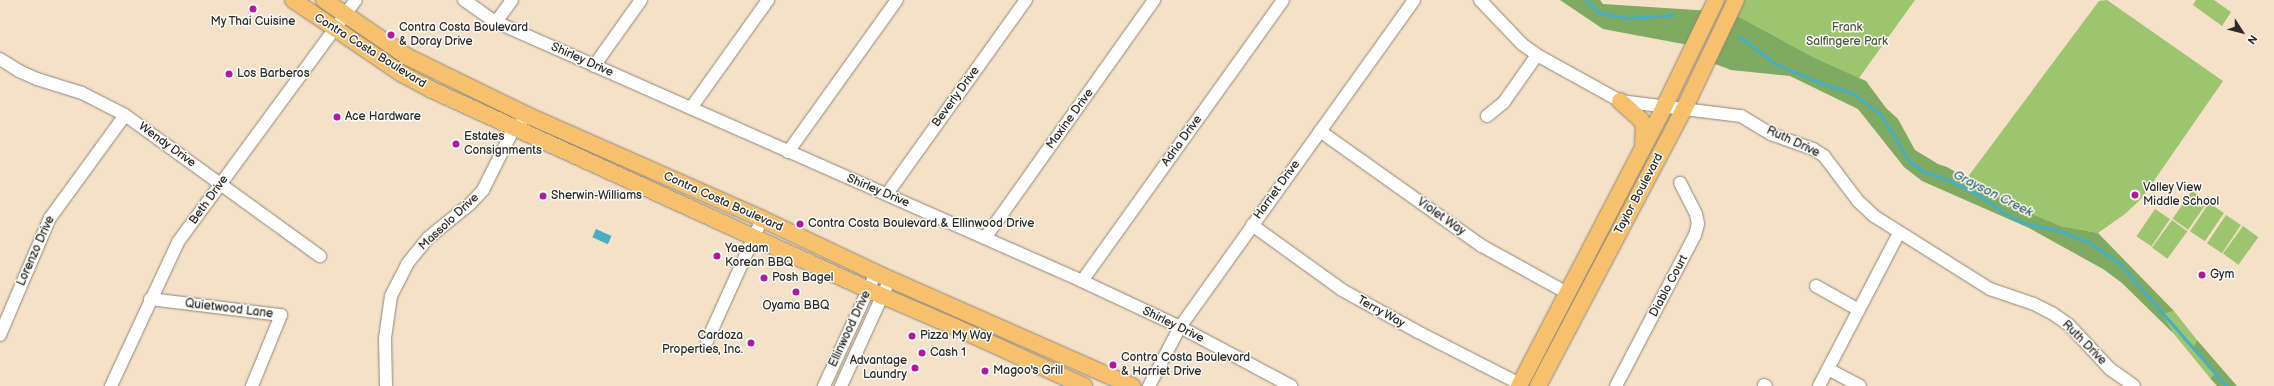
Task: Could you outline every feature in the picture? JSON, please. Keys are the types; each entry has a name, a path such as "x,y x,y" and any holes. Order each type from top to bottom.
{"main road":[{"name":"Contra Costa Boulevard","path":"293,0 334,29 410,78 514,128 754,236 868,290 955,327 1084,386"},
{"name":"Contra Costa Boulevard","path":"324,0 408,57 532,117 762,219 883,276 1132,386"},
{"name":"Taylor Boulevard","path":"1520,385 1664,107 1716,0"},
{"name":"Taylor Boulevard","path":"1538,386 1684,109 1736,0"},
{"path":"1620,101 1641,120 1644,126 1644,146"}],"street":[{"name":"Beth Drive","path":"111,386 150,299 178,242 344,14 356,0"},
{"name":"Shirley Drive","path":"464,0 496,22 1082,281 1180,327 1291,386"},
{"path":"496,22 512,0"},
{"path":"594,66 641,0"},
{"path":"691,108 768,0"},
{"path":"788,152 897,0"},
{"name":"Beverly Drive","path":"887,194 1026,0"},
{"name":"Maxine Drive","path":"985,238 1154,0"},
{"name":"Adria Drive","path":"1082,281 1282,0"},
{"name":"Harriet Drive","path":"1149,386 1180,327 1414,0"},
{"name":"Ruth Drive","path":"1480,0 1522,44 1537,55 1620,101 1741,116 1771,134 1818,153 1836,169 1858,201 1874,216 1990,289 2034,304 2052,313 2069,325 2110,369 2134,386"},
{"path":"1487,116 1504,102 1537,55"},
{"name":"Wendy Drive","path":"0,59 19,71 37,79 82,93 125,115 320,256"},
{"name":"Lorenzo Drive","path":"0,335 50,218 125,115"},
{"path":"514,128 532,117"},
{"name":"Massolo Drive","path":"386,386 385,338 391,296 407,264 428,238 471,203 483,190 514,128"},
{"name":"Violet Way","path":"1320,131 1482,246 1568,293"},
{"name":"Diablo Court","path":"1616,386 1695,235 1698,224 1696,214 1680,183"},
{"path":"707,341 762,219"},
{"name":"Terry Way","path":"1252,225 1342,290 1418,332 1520,385"},
{"path":"1819,386 1899,233"},
{"name":"Ellinwood Drive","path":"824,386 868,290 883,276"},
{"name":"Ellinwood Drive","path":"841,386 882,296 883,276"},
{"path":"1816,286 1859,310"},
{"name":"Quietwood Lane","path":"150,299 281,315 252,386"},
{"path":"1828,369 1860,386"}],"green space":[{"path":"1560,0 1600,0 1603,4 1711,11 1694,46 1603,29"},
{"name":"Frank Salfingere Park","path":"1736,0 1915,0 1859,78 1813,57 1730,12"},
{"path":"2107,0 2223,81 2142,198 2125,214 2098,233 2061,226 2025,211 1967,178 2099,1"},
{"path":"2196,0 2214,0 2231,12 2222,26 2193,5"},
{"path":"1730,12 1813,57 1866,81 1886,108 1898,119 1915,150 1938,164 1947,167 2025,211 2061,226 2098,233 2174,311 2163,314 2174,334 2122,283 2103,269 2029,228 1922,181 1904,167 1858,109 1790,76 1731,70 1707,61"},
{"path":"2192,191 2208,202 2188,230 2172,219"},
{"path":"2209,203 2224,213 2205,241 2190,231"},
{"path":"2155,209 2170,219 2151,246 2137,236"},
{"path":"2226,215 2241,225 2222,253 2207,243"},
{"path":"2172,220 2187,231 2167,259 2152,248"},
{"path":"2243,226 2258,237 2238,265 2223,254"},
{"path":"2174,311 2197,340 2193,348 2215,373 2210,378 2174,334 2163,314"},
{"path":"2197,340 2237,386 2217,386 2210,378 2215,373 2193,348"}],"water":[{"path":"596,229 612,236 608,244 592,237"}],"waterway":[{"name":"Grayson Creek","path":"1586,0 1599,13 1627,18 1672,15"},
{"name":"Grayson Creek","path":"1739,36 1774,63 1813,80 1854,94 1881,115 1909,161 1923,171 1946,179 1979,195 2002,212 2024,223 2057,230 2089,242 2118,262 2226,386"}],"place":[{"name":"My Thai Cuisine","path":"253,9"},
{"name":"Contra Costa Boulevard & Doray Drive","path":"391,35"},
{"name":"Los Barberos","path":"229,74"},
{"name":"Ace Hardware","path":"337,117"},
{"name":"Estates Consignments","path":"456,144"},
{"name":"Valley View Middle School","path":"2135,195"},
{"name":"Sherwin-Williams","path":"543,196"},
{"name":"Contra Costa Boulevard & Ellinwood Drive","path":"800,224"},
{"name":"Yaedam Korean BBQ","path":"717,256"},
{"name":"Gym","path":"2202,275"},
{"name":"Posh Bagel","path":"764,278"},
{"name":"Oyama BBQ","path":"796,292"},
{"name":"Pizza My Way","path":"912,336"},
{"name":"Cardoza Properties, Inc.","path":"751,343"},
{"name":"Cash 1","path":"922,353"},
{"name":"Contra Costa Boulevard & Harriet Drive","path":"1113,365"},
{"name":"Advantage Laundry","path":"915,368"},
{"name":"Magoo's Grill","path":"985,371"}]}
